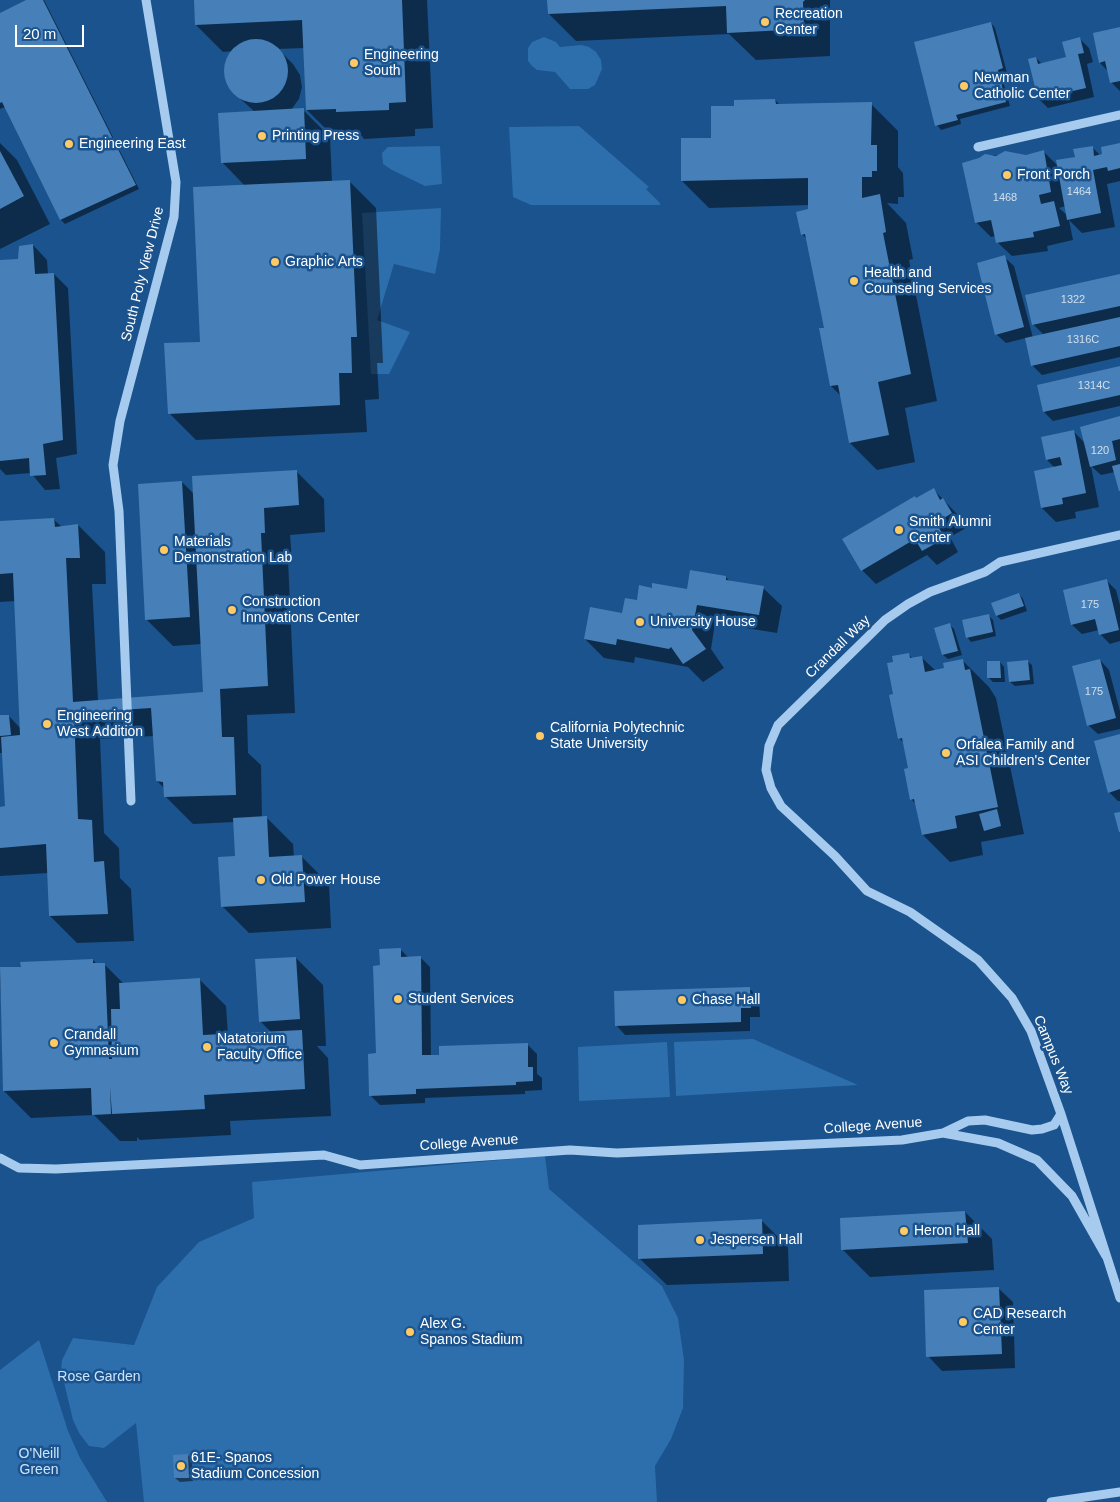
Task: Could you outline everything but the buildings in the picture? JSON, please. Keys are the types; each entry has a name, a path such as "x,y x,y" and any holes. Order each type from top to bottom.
{"street":[{"name":"South Poly View Drive","path":"131,802 118,511 113,464 120,421 174,217 176,182 146,0"},
{"path":"978,147 1120,114"},
{"name":"Crandall Way","path":"867,891 835,856 781,806 771,788 766,770 769,746 778,725 885,620 915,600 930,592 985,572 1000,562 1120,535"},
{"name":"Campus Way","path":"867,891 910,912 978,960 1012,998 1031,1031 1061,1114 1120,1298"},
{"name":"College Avenue","path":"0,1158 18,1168 56,1170 324,1155 360,1165 570,1150 617,1153 902,1140 943,1133 968,1121 984,1120 1032,1130 1042,1129 1054,1125 1061,1114"},
{"name":"College Avenue","path":"943,1133 998,1143 1037,1160 1072,1196 1106,1256"},
{"path":"1051,1502 1120,1492"}],"green space":[{"path":"544,37 556,42 560,47 581,45 589,47 596,52 601,60 602,69 595,85 588,89 570,89 555,72 537,70 532,66 528,61 528,48 532,42"},
{"path":"579,126 649,187 646,189 660,205 531,205 513,197 509,127"},
{"path":"440,146 442,184 425,186 383,164 382,153 388,147"},
{"path":"441,208 440,249 435,274 394,264 377,320 410,332 389,374 371,374 362,213"},
{"path":"753,1039 858,1085 676,1096 674,1042"},
{"path":"667,1042 670,1097 579,1101 578,1047"},
{"name":"Alex G. Spanos Stadium","path":"545,1156 549,1189 662,1286 678,1318 684,1360 683,1408 671,1439 655,1466 657,1502 144,1502 136,1423 104,1448 89,1446 79,1433 73,1420 61,1370 62,1360 73,1338 134,1345 157,1287 199,1242 254,1218 252,1182"},
{"name":"O'Neill Green","path":"39,1340 68,1431 80,1458 107,1502 0,1502 0,1370"}],"place":[{"name":"Recreation Center","path":"765,22"},
{"name":"Engineering South","path":"354,63"},
{"name":"Newman Catholic Center","path":"964,86"},
{"name":"Printing Press","path":"262,136"},
{"name":"Engineering East","path":"69,144"},
{"name":"Front Porch","path":"1007,175"},
{"name":"Graphic Arts","path":"275,262"},
{"name":"Health and Counseling Services","path":"854,281"},
{"name":"Smith Alumni Center","path":"899,530"},
{"name":"Materials Demonstration Lab","path":"164,550"},
{"name":"Construction Innovations Center","path":"232,610"},
{"name":"University House","path":"640,622"},
{"name":"Engineering West Addition","path":"47,724"},
{"name":"California Polytechnic State University","path":"540,736"},
{"name":"Orfalea Family and ASI Children's Center","path":"946,753"},
{"name":"Old Power House","path":"261,880"},
{"name":"Student Services","path":"398,999"},
{"name":"Chase Hall","path":"682,1000"},
{"name":"Crandall Gymnasium","path":"54,1043"},
{"name":"Natatorium Faculty Office","path":"207,1047"},
{"name":"Heron Hall","path":"904,1231"},
{"name":"Jespersen Hall","path":"700,1240"},
{"name":"CAD Research Center","path":"963,1322"},
{"name":"Alex G. Spanos Stadium","path":"410,1332"},
{"name":"61E- Spanos Stadium Concession","path":"181,1466"}],"park label":[{"name":"Rose Garden","path":"99,1377"}]}
